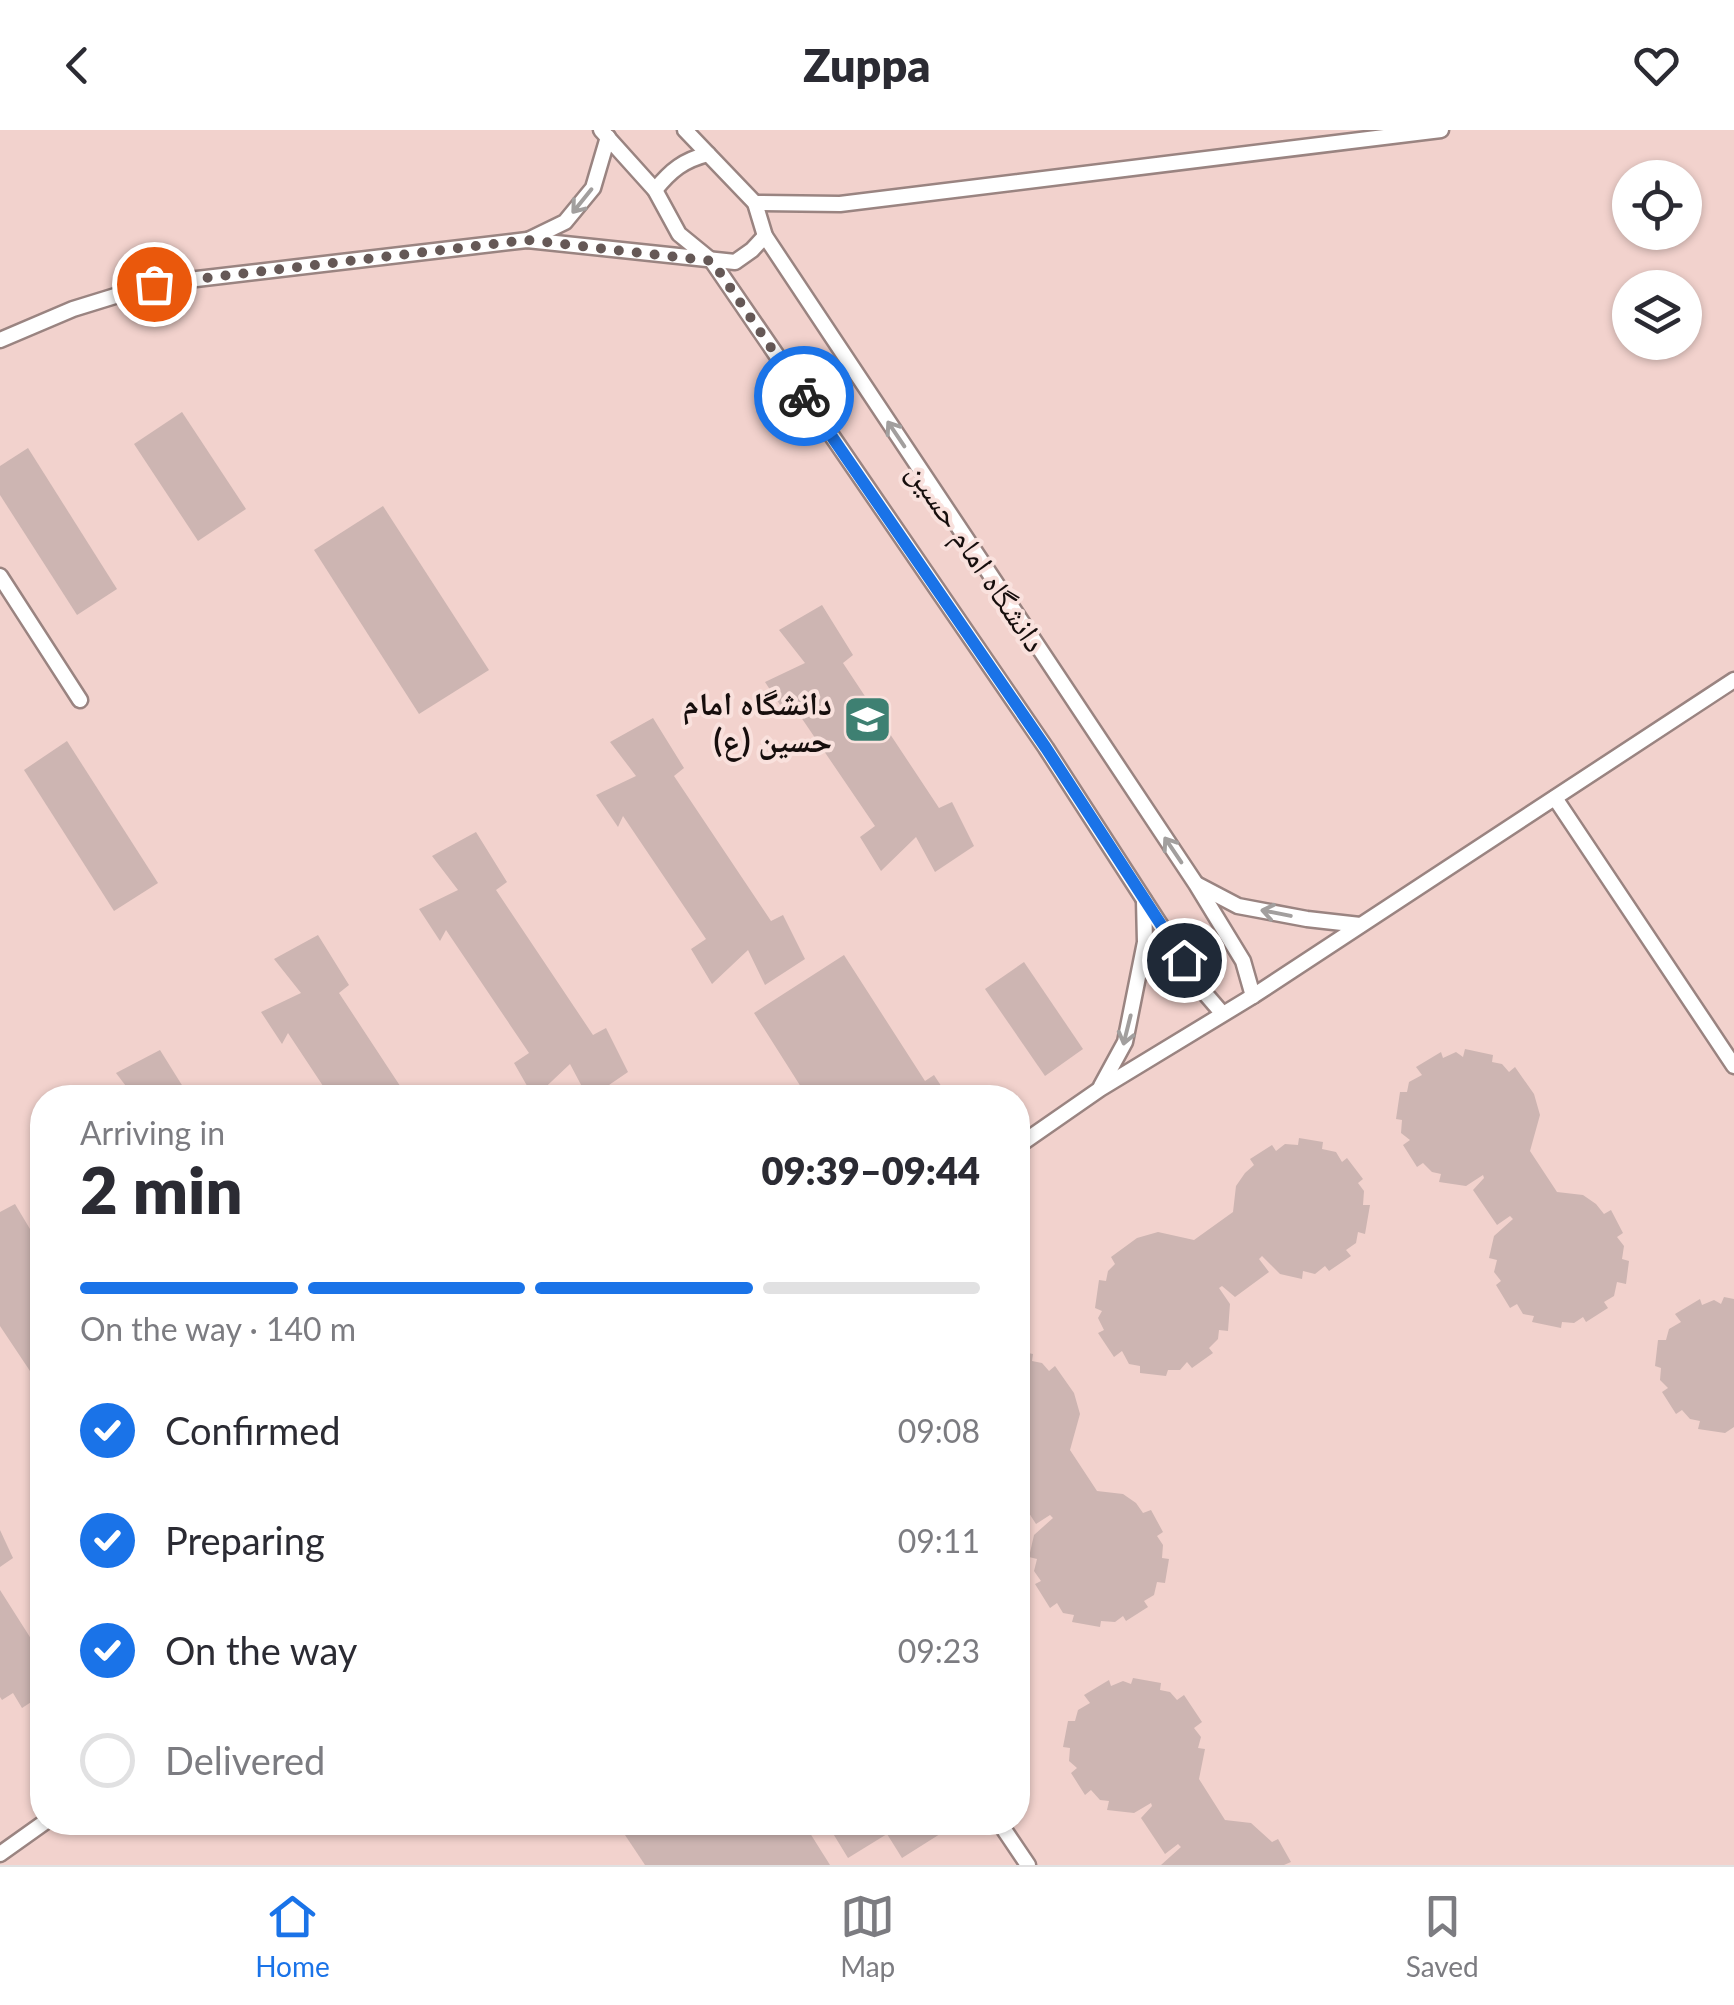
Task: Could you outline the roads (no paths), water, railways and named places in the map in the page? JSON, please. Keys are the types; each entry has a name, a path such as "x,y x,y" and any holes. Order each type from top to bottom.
{"lane":[{"name":"دانشگاه امام حسین","path":"685,130 754,202 765,236 1196,884 1243,961 1253,996"},
{"path":"754,202 840,204 1441,130"},
{"name":"دانشگاه امام حسین","path":"604,134 655,190 679,234 712,261 1046,748 1203,991 1222,1014"},
{"path":"527,240 565,222 593,188 604,134"},
{"path":"655,190 686,159 708,154"},
{"path":"0,340 73,308 154,284 527,240 735,262 765,236"},
{"path":"0,576 80,700"},
{"path":"1030,1138 1100,1088 1253,996 1734,680"},
{"path":"1555,798 1734,1066"},
{"path":"1196,884 1238,906 1360,926"},
{"path":"1100,1088 1125,1042 1145,942 1144,900"},
{"path":"0,1854 30,1833"},
{"path":"1008,1835 1028,1865"}],"place":[{"name":"دانشگاه امام حسین (ع)","path":"867,720"}]}
